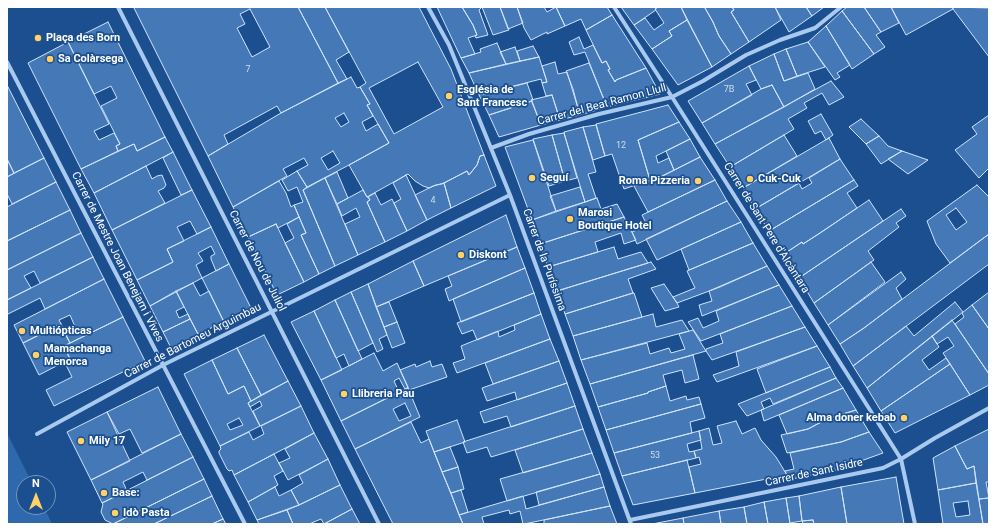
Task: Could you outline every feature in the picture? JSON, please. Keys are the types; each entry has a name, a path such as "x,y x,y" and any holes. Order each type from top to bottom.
{"street":[{"name":"Carrer de Nou de Juliol","path":"118,7 379,524"},
{"name":"Carrer de la Puríssima","path":"428,7 449,45 510,195 631,522"},
{"name":"Carrer de Sant Pere d'Alcàntara","path":"614,7 672,96 901,459"},
{"name":"Carrer del Beat Ramon Llull","path":"490,148 529,134 599,114 672,96 703,81 746,55 780,40 815,28 841,7"},
{"name":"Carrer de Mestre Joan Benejam i Vives","path":"7,62 245,524"},
{"name":"Carrer de Bartomeu Arguimbau","path":"37,434 163,365 510,195"},
{"name":"Carrer de Sant Isidre","path":"631,522 883,468 989,408"},
{"path":"901,459 915,524"}],"shaded area":[{"path":"7,433 28,475 16,475 16,515 48,515 52,524 7,524"}],"building":[{"path":"298,7 338,83 281,113 277,106 224,135 228,144 208,156 134,8","holes":["250,9 270,47 252,57 237,28 245,24 240,14"]},
{"path":"298,7 325,7 349,52 336,60 347,79 338,83"},
{"name":"Església de Sant Francesc","path":"325,7 419,7 451,69 484,155 480,156 477,165 469,175 467,171 442,184 429,188 415,181 408,174 367,197 349,165 389,143 367,105 370,104 360,87 366,83","holes":["418,62 443,107 394,134 369,88"]},
{"path":"437,7 462,7 477,35 468,38 475,54 461,58"},
{"path":"462,7 482,7 479,10 488,35 476,38 475,36 477,35 473,25"},
{"path":"482,7 500,7 509,30 493,35"},
{"path":"500,7 517,7 523,23 508,29"},
{"path":"517,7 544,7 547,12 556,7 565,26 547,34 547,32 531,40 524,28"},
{"path":"556,7 607,7 612,15 586,30 581,19 565,26"},
{"path":"621,7 658,7 634,25"},
{"path":"658,7 681,7 687,20 669,31 672,36 652,49 634,25 645,18 654,30 664,23 655,9"},
{"path":"681,7 707,7 705,8 719,36 731,54 712,67"},
{"path":"732,7 734,10 731,12 749,42 731,54 719,36 705,8"},
{"path":"732,7 775,7 781,20 749,42 731,12 734,10"},
{"path":"775,7 806,7 812,16 789,32"},
{"path":"806,7 824,7 812,16"},
{"path":"847,7 864,7 881,32 876,35 885,47 874,54 842,11"},
{"path":"864,7 891,7 899,23 881,32"},
{"path":"891,7 953,7 953,9 906,35"},
{"path":"952,7 989,8 989,57 953,9"},
{"path":"842,11 874,54 852,69 826,26"},
{"path":"612,15 646,68 616,80 615,82 608,70 610,69 606,61 602,63 586,30"},
{"path":"687,20 712,67 678,85 652,49 672,36 669,31"},
{"path":"108,22 165,137 137,151 134,144 118,151 116,146 120,144 101,106 117,98 111,86 94,94 68,42"},
{"path":"826,26 850,65 837,73 840,77 835,80 808,42"},
{"path":"579,37 584,49 593,45 602,63 606,61 610,69 608,70 615,82 616,80 646,68 660,94 607,107 585,52 574,55 569,42"},
{"path":"68,42 109,124 94,131 99,140 114,133 120,144 116,146 118,151 81,169 28,63"},
{"path":"808,42 825,67 797,76 786,49"},
{"path":"497,43 506,64 469,73 461,58 481,52 480,49"},
{"path":"533,46 539,57 520,61 517,51"},
{"path":"515,47 520,61 506,64 500,52"},
{"path":"786,49 797,76 784,81 774,54"},
{"path":"774,54 784,81 808,73 815,89 784,107 772,85 761,89 749,66"},
{"path":"539,57 547,82 542,83 541,79 479,95 469,73"},
{"path":"555,62 558,74 567,72 580,115 560,120 552,95 546,96 542,83 547,82 542,66"},
{"path":"589,63 607,107 580,115 573,89 566,71"},
{"path":"749,66 756,80 746,84 752,95 702,123 688,101"},
{"path":"351,77 357,88 360,87 370,104 367,105 373,116 362,122 366,131 378,124 389,143 307,187 297,171 308,165 304,158 283,169 287,176 233,207 208,156 281,113","holes":["344,113 349,122 341,127 335,118","333,151 340,163 328,170 321,158"]},
{"path":"831,81 844,97 829,105 822,93 804,103 807,108 788,119 794,129 730,167 715,144"},
{"path":"527,83 533,100 531,100 532,101 489,115 479,95"},
{"path":"7,85 44,158 14,173 7,159"},
{"path":"772,85 784,107 715,144 702,123 761,89"},
{"path":"552,95 560,120 541,125 531,100"},
{"path":"532,101 541,125 499,137 489,115"},
{"path":"668,105 679,122 638,140 650,180 624,189 612,154 605,156 596,124"},
{"path":"821,114 833,135 826,140 821,131 815,134 808,121"},
{"path":"989,115 989,168 979,178 955,150 977,134 972,127"},
{"path":"861,119 879,136 866,144 849,127"},
{"path":"679,122 690,139 656,156 658,163 669,158 674,170 650,182 638,140"},
{"path":"596,125 605,156 593,160 583,127"},
{"path":"583,127 596,172 588,174 596,198 585,202 564,133"},
{"path":"564,133 577,178 565,181 552,135"},
{"path":"552,135 565,181 549,186 533,139"},
{"path":"784,135 797,156 743,188 730,167"},
{"path":"879,136 888,146 902,151 881,164 866,144"},
{"path":"165,137 173,152 94,193 81,169 134,144 137,151"},
{"path":"829,138 840,159 755,209 743,188"},
{"path":"690,139 700,157 674,170 666,151"},
{"path":"533,140 556,211 532,220 505,147"},
{"path":"902,151 928,160 908,174 888,159"},
{"path":"173,152 192,190 181,195 163,158"},
{"path":"484,155 496,186 451,208 444,183 467,171 469,175 477,165 480,156"},
{"path":"700,157 715,180 648,212 634,186 655,180"},
{"path":"44,158 56,182 12,204 7,194 7,177"},
{"path":"7,159 14,173 7,177"},
{"path":"840,159 854,180 769,231 755,209 799,183 802,189 812,183 809,178"},
{"path":"146,166 152,179 162,175 166,185 158,191 165,203 112,230 94,193"},
{"path":"297,171 307,187 303,190 335,266 319,274 301,235 306,233 294,205 303,202 297,187 288,191 282,180"},
{"path":"337,172 348,198 337,204 325,178"},
{"path":"406,175 427,220 407,231 394,203 401,199 393,183"},
{"path":"325,178 358,255 335,266 303,190"},
{"path":"715,180 727,201 637,244 632,232 647,225 642,215"},
{"path":"854,180 858,186 847,193 857,208 803,244 802,242 784,254 769,231"},
{"path":"279,181 286,193 291,207 294,205 299,217 278,228 276,224 248,237 233,207"},
{"path":"56,182 70,210 7,241 7,207"},
{"path":"444,183 451,208 427,220 415,195 433,186"},
{"path":"977,185 989,197 989,234 950,263 936,244 927,221","holes":["956,208 967,222 956,230 946,215"]},
{"path":"580,187 585,202 556,211 550,196"},
{"path":"192,190 211,227 197,234 190,221 177,227 184,241 167,249 173,262 137,280 112,230"},
{"path":"363,190 370,200 367,202 385,242 358,255 345,224 360,217 356,208 342,216 337,204"},
{"path":"375,193 381,205 392,199 407,231 385,242 367,202 370,200 368,197"},
{"path":"597,198 601,209 617,204 624,217 540,244 532,220"},
{"path":"869,200 883,221 799,278 784,254 802,242 803,244"},
{"path":"727,201 741,222 657,260 646,239"},
{"path":"901,209 906,216 896,223 899,227 868,251 874,260 814,303 799,278"},
{"path":"70,210 81,233 7,270 7,241"},
{"path":"506,215 517,247 424,286 413,261"},
{"path":"299,217 306,233 301,235 319,274 304,282 285,243 294,238 287,224"},
{"path":"624,217 636,240 624,244 621,233 595,242 598,252 548,267 540,244"},
{"path":"741,222 753,243 689,270 681,249"},
{"path":"276,224 304,282 277,295 248,237"},
{"path":"211,227 229,264 216,271 211,259 211,256 215,254 211,246 198,253 203,261 196,265 202,278 150,306 137,280 173,262 167,249"},
{"path":"81,233 93,257 40,283 34,271 24,276 31,288 7,300 7,270"},
{"path":"989,234 989,264 853,366 840,344 864,328"},
{"path":"753,243 767,266 720,287 677,303 673,297 695,288 687,271"},
{"path":"517,247 525,268 449,301 445,289 452,286 448,276"},
{"path":"614,247 618,259 641,252 648,263 557,291 548,267"},
{"path":"93,257 104,279 45,309 40,298 8,314 7,300"},
{"path":"413,261 424,286 376,307 368,284"},
{"path":"651,262 656,269 628,279 633,293 565,314 557,291"},
{"path":"871,262 885,282 828,325 814,303"},
{"path":"229,264 251,308 224,322 202,278"},
{"path":"767,266 779,285 702,316 699,305 712,301 709,291"},
{"path":"525,268 534,293 461,322 453,299"},
{"path":"901,272 906,279 896,288 902,299 840,344 828,325"},
{"path":"104,279 123,317 70,343 65,334 76,329 70,315 59,320 61,324 23,343 14,325"},
{"path":"193,283 200,296 209,291 224,322 198,334 176,291"},
{"path":"368,284 387,335 379,339 383,349 377,352 351,292"},
{"path":"664,284 679,307 665,311 651,288"},
{"path":"779,285 792,306 701,341 688,322 698,318 703,328 719,321 716,311"},
{"path":"176,291 184,307 176,311 179,318 188,314 190,319 163,332 150,306"},
{"path":"351,292 373,343 358,351 335,300"},
{"path":"989,292 989,329 972,305"},
{"path":"534,293 541,314 477,340 473,330 462,334 457,323"},
{"path":"634,293 642,317 573,336 565,314"},
{"path":"335,300 362,359 349,366 344,354 336,358 314,311"},
{"path":"389,302 397,322 384,327 376,307"},
{"path":"955,302 963,312 867,388 853,366 906,326 914,336"},
{"path":"972,305 989,329 989,374 955,324 964,317 962,313"},
{"path":"792,306 805,327 712,360 706,351 706,349 723,343 720,334"},
{"path":"314,311 342,370 321,380 291,322"},
{"path":"541,314 550,339 457,373 453,363 465,359 461,346 498,331 499,337 515,330 514,325"},
{"path":"653,314 656,327 682,320 689,331 581,360 573,336"},
{"path":"123,317 145,361 54,406 46,390 72,377 64,361 70,359 64,346"},
{"path":"190,319 198,334 171,348 163,332"},
{"path":"952,320 989,374 989,385 970,395 943,353 954,346 948,337 937,344 932,336"},
{"path":"397,322 405,343 392,348 384,327"},
{"path":"61,324 70,343 64,346 70,359 39,375 23,343"},
{"path":"805,327 817,346 717,382 713,375 739,366 736,352"},
{"path":"693,330 706,351 590,384 581,360 647,343 650,354 669,348 671,353 685,349 679,334"},
{"path":"264,335 288,381 261,395 237,348"},
{"path":"932,336 939,347 922,360 929,370 946,358 950,364 881,411 867,388"},
{"path":"550,339 559,361 493,384 485,363"},
{"path":"817,346 830,367 766,393 757,369"},
{"path":"237,348 261,395 251,401 244,386 228,394 212,360"},
{"path":"374,353 383,371 397,363 408,387 405,389 399,378 394,381 399,392 341,421 321,380"},
{"path":"693,355 699,379 685,383 682,370 663,375 666,386 648,393 598,407 590,384"},
{"path":"212,360 228,394 244,386 251,401 248,403 260,426 220,446 184,374","holes":["239,418 243,425 230,430 227,424"]},
{"path":"430,361 432,367 442,364 447,377 409,390 400,370 415,364 416,367"},
{"path":"559,361 567,383 517,400 515,392 487,401 482,388"},
{"path":"950,364 970,395 895,433 881,411"},
{"path":"830,367 836,378 773,404 770,398 761,402 764,409 747,416 738,404"},
{"path":"836,378 843,388 764,421 761,410"},
{"path":"288,381 301,406 260,426 253,411 262,406 260,401 250,407 248,403"},
{"path":"567,383 575,406 511,427 507,416 484,423 480,412"},
{"path":"666,386 670,401 686,396 687,400 699,397 701,404 606,430 598,407 648,393"},
{"path":"158,387 181,434 142,453 130,429 119,434 107,412"},
{"path":"408,388 420,417 355,449 341,421","holes":["405,403 411,416 399,421 393,409"]},
{"path":"843,388 856,410 827,419 808,429 787,434 779,415"},
{"path":"701,404 705,418 690,422 692,433 614,453 606,430"},
{"path":"301,406 314,433 234,475 232,470 229,471 227,469 219,453 221,449 220,446 249,432 253,440 264,434 261,426"},
{"path":"575,406 583,429 491,457 487,447 467,453 463,442"},
{"path":"856,410 869,432 841,442 787,453 781,435 808,429 827,419"},
{"path":"107,412 130,461 91,480 67,432"},
{"path":"457,420 465,442 434,452 426,431"},
{"path":"736,421 742,434 755,428 761,440 776,457 787,475 695,493 689,467 701,464 699,457 696,458 694,451 702,449 699,431 709,428 713,445 722,443 717,426"},
{"path":"411,422 421,443 429,439 463,524 393,524 355,449"},
{"path":"583,429 592,453 523,473 515,450"},
{"path":"989,429 989,482 986,482 989,498 979,499 974,466 967,469 955,446"},
{"path":"699,431 701,440 687,444 689,452 694,451 696,458 622,476 614,453"},
{"path":"869,432 883,453 833,471 786,480 785,475 787,475 785,471 794,469 790,453 841,442"},
{"path":"314,433 328,459 288,480 279,463 290,458 285,449"},
{"path":"181,434 193,457 147,480 143,472 123,482 127,491 102,503 91,480"},
{"path":"955,446 967,469 974,466 976,483 938,490 933,458"},
{"path":"450,447 458,467 442,472 434,452"},
{"path":"592,453 600,474 507,501 500,479"},
{"path":"274,454 283,471 274,476 278,485 248,502 234,475"},
{"path":"193,457 204,479 113,524 105,520 101,512 102,503"},
{"path":"328,459 340,485 299,505 291,490 303,483 299,475"},
{"path":"687,460 695,493 633,505 622,476"},
{"path":"458,467 464,489 451,493 442,472"},
{"path":"600,474 604,487 539,505 536,492"},
{"path":"896,477 904,524 847,524 841,487"},
{"path":"204,479 212,496 154,524 113,524"},
{"path":"976,483 983,524 943,524 938,490","holes":["968,501 970,515 956,517 953,503"]},
{"path":"340,485 352,509 324,524 321,519 309,524 293,524 287,510"},
{"path":"275,487 279,496 291,490 299,505 257,520 248,502"},
{"path":"604,487 610,506 529,523 523,524 520,511 510,514 509,510 482,517 484,524 463,524 459,515 523,496 526,509"},
{"path":"841,487 847,524 814,524 813,520 802,521 799,496"},
{"path":"461,490 468,512 459,515 451,493"},
{"path":"212,496 223,519 212,524 154,524"},
{"path":"799,496 802,521 790,523 786,498"},
{"path":"786,498 790,524 768,524 764,502"},
{"path":"989,498 989,524 983,524 979,499"},
{"path":"764,502 768,524 747,524 744,507"},
{"path":"610,506 617,524 544,524 544,520"},
{"path":"744,507 747,524 721,524 719,511"},
{"path":"352,509 360,524 324,524"},
{"path":"287,510 293,524 259,524 257,520"},
{"path":"719,511 721,524 684,524 683,518"},
{"path":"683,518 684,524 652,524"},
{"path":"223,519 226,524 212,524"},
{"path":"813,520 814,524 803,524 802,521"}],"place":[{"name":"Plaça des Born","path":"38,38"},
{"name":"Sa Colàrsega","path":"50,59"},
{"name":"Església de Sant Francesc","path":"449,96"},
{"name":"Seguí","path":"532,178"},
{"name":"Cuk-Cuk","path":"750,179"},
{"name":"Roma Pizzeria","path":"698,181"},
{"name":"Marosi Boutique Hotel","path":"570,219"},
{"name":"Diskont","path":"461,255"},
{"name":"Multiópticas","path":"22,331"},
{"name":"Mamachanga Menorca","path":"36,355"},
{"name":"Llibreria Pau","path":"344,394"},
{"name":"Alma doner kebab","path":"904,418"},
{"name":"Mily 17","path":"81,441"},
{"name":"Base:","path":"104,493"},
{"name":"Idò Pasta","path":"115,513"}]}
